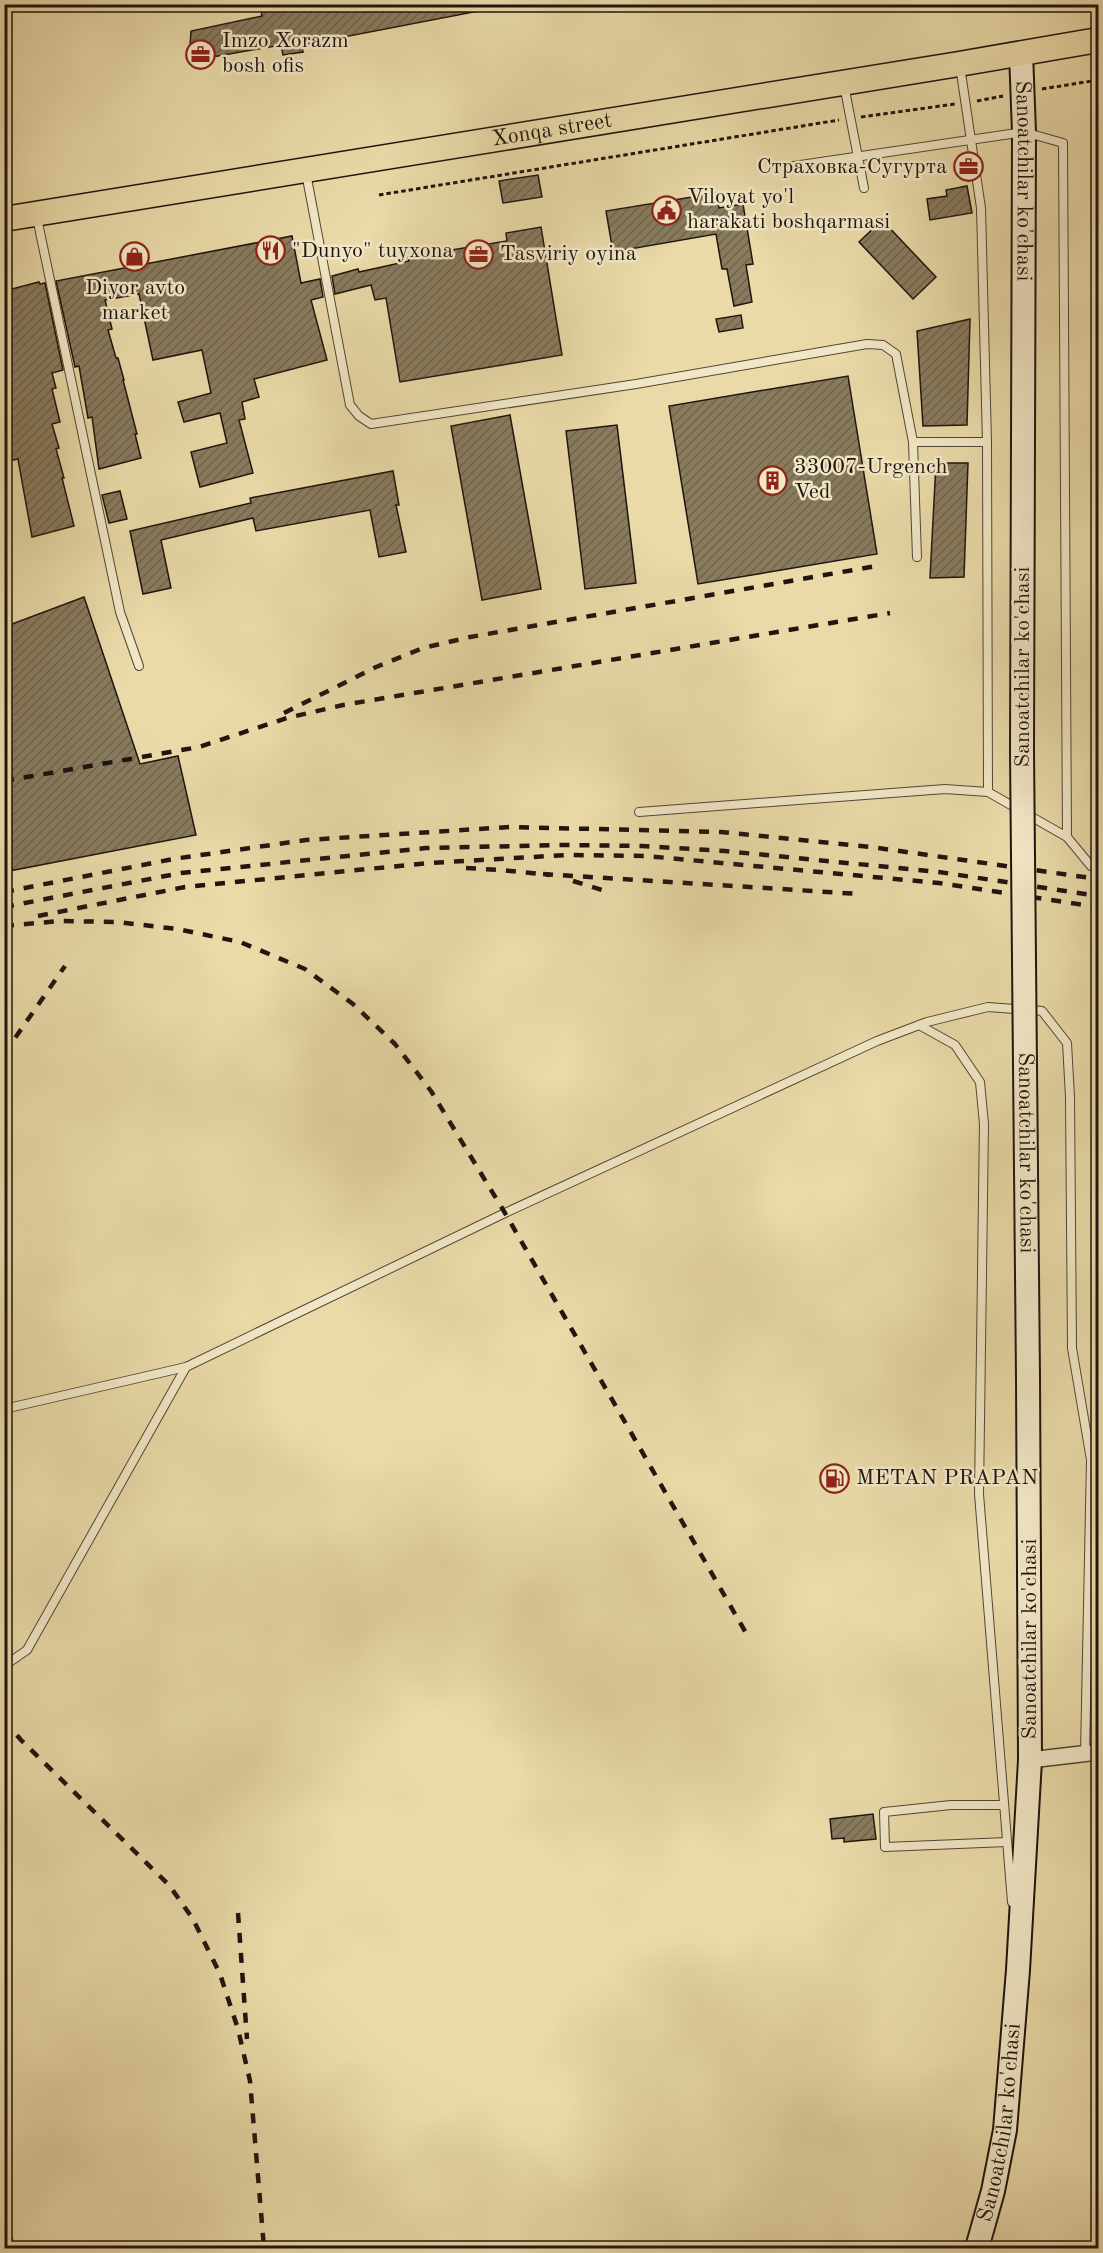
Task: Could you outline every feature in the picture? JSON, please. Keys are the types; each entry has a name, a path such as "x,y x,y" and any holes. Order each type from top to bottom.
{"main road":[{"name":"Xonqa street","path":"4,219 1098,40"},
{"name":"Sanoatchilar ko'chasi","path":"977,2248 993,2191 1005,2130 1018,1970 1030,1760 1022,751 1024,132 1021,53"}],"street":[{"path":"1030,1760 1092,1753"}],"lane":[{"path":"959,64 981,208 987,442 988,792"},
{"path":"844,83 864,188"},
{"path":"787,168 1024,132 1063,143 1067,837"},
{"path":"305,170 350,405 359,416 371,424 636,384 867,344 883,345 896,354 913,442 916,557"},
{"path":"36,213 120,612 140,666"},
{"path":"913,442 987,442"},
{"path":"639,812 945,789 988,792 1067,837 1091,866 1098,867"},
{"path":"4,1409 186,1367 505,1213 878,1041 919,1025 988,1007 1042,1011 1067,1043 1070,1097 1072,1348 1091,1460 1092,1753"},
{"path":"919,1025 955,1045 980,1082 984,1124 979,1494 1018,1970"},
{"path":"4,1666 27,1650 186,1367"},
{"path":"1004,1805 951,1805 884,1812 883,1830 885,1847 1007,1842"},
{"path":"4,2232 12,2248"}],"path":[{"path":"379,195 1098,80"}],"building":[{"path":"260,4 478,4 479,11 302,45 303,52 283,55 281,45 189,61 191,31 262,16"},
{"path":"538,175 542,197 503,203 499,181"},
{"path":"967,186 972,213 930,220 927,199 947,196 946,190"},
{"path":"716,193 719,208 743,204 753,264 746,265 752,302 734,306 727,269 722,269 716,234 613,252 606,211"},
{"path":"882,220 936,277 913,299 859,242"},
{"path":"541,227 562,355 400,382 386,298 375,300 371,285 335,294 332,276 358,269 359,272 409,261 408,257 507,241 506,233"},
{"path":"292,236 301,283 320,279 323,297 311,300 327,360 254,379 259,397 242,402 245,419 239,420 253,473 200,487 191,452 227,443 220,413 184,422 178,402 211,393 202,350 153,360 139,294 105,300 112,329 108,330 124,380 141,458 99,469 92,417 88,418 79,366 75,367 56,281"},
{"path":"39,282 40,284 45,283 63,370 52,373 56,388 52,389 60,422 52,424 74,526 32,537 18,459 4,462 4,347 8,346 4,332 4,291"},
{"path":"741,315 743,328 719,332 716,319"},
{"path":"970,319 967,425 923,426 917,331"},
{"name":"33007-Urgench Ved","path":"848,376 877,554 698,584 669,406"},
{"path":"510,415 541,589 482,600 451,426"},
{"path":"617,425 636,583 585,589 566,431"},
{"path":"936,463 968,463 964,577 930,578"},
{"path":"393,471 399,505 396,505 406,552 379,557 370,510 256,531 253,518 161,540 171,588 143,594 130,531 251,503 250,498"},
{"path":"120,491 127,519 109,523 102,495"},
{"path":"84,597 140,764 178,756 196,835 4,872 4,627"},
{"path":"873,1814 876,1839 844,1842 844,1838 832,1839 830,1819"}],"railway":[{"path":"284,713 376,667 423,648 470,637 882,565"},
{"path":"4,781 199,747 287,718 343,705 890,613"},
{"path":"4,892 173,859 306,840 510,827 721,832 871,847 1098,879"},
{"path":"4,907 181,873 426,848 563,845 642,846 725,851 939,872 1098,896"},
{"path":"38,916 185,887 429,863 567,855 646,856 939,883 1098,907"},
{"path":"466,868 550,875"},
{"path":"543,874 860,894"},
{"path":"573,881 602,890"},
{"path":"4,926 60,921 117,922 177,929 240,942 305,969 353,1004 395,1044 431,1091 505,1213 750,1640"},
{"path":"4,1054 65,966"},
{"path":"4,1720 21,1740 169,1885 193,1919 220,1974 238,2029 250,2081 264,2248"},
{"path":"238,1913 247,2039"}],"place":[{"name":"Imzo Xorazm bosh ofis","path":"201,54"},
{"name":"Страховка-Сугурта","path":"968,167"},
{"name":"Viloyat yo'l harakati boshqarmasi","path":"666,210"},
{"name":"\"Dunyo\" tuyxona","path":"271,251"},
{"name":"Tasviriy oyina","path":"479,254"},
{"name":"Diyor avto market","path":"135,256"},
{"name":"33007-Urgench Ved","path":"773,480"},
{"name":"METAN PRAPAN","path":"835,1478"}]}
